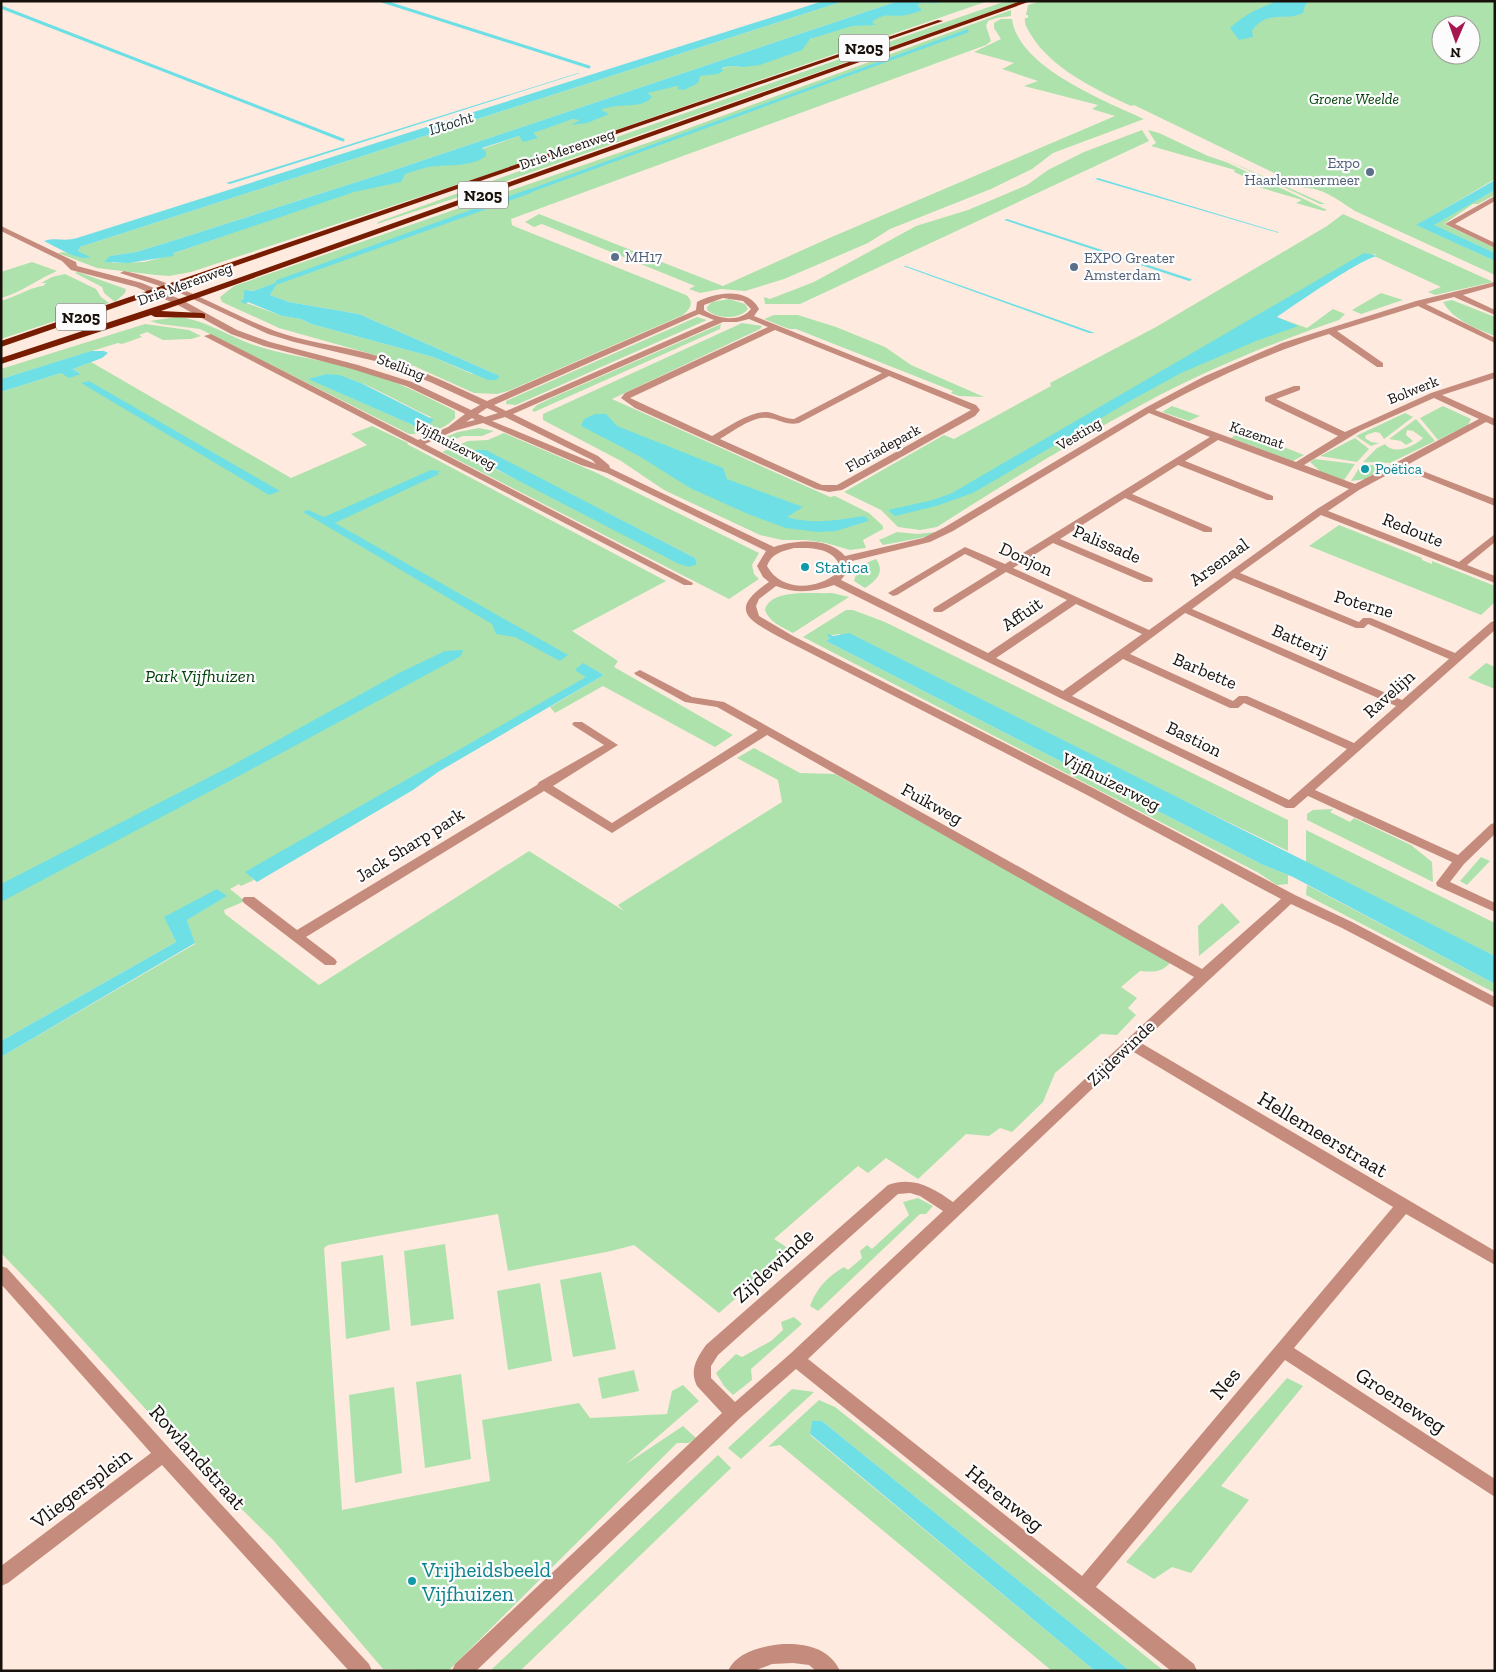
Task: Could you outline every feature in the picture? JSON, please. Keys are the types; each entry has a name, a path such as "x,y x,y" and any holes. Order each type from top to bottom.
{"highway":[{"name":"Drie Merenweg","path":"1,362 179,302 1028,1"},
{"name":"Drie Merenweg","path":"1,344 947,19"},
{"path":"143,314 202,316"}],"street":[{"path":"1494,245 1449,224 1495,198"},
{"path":"1,228 74,268 122,279 155,292"},
{"path":"65,262 153,279 174,286"},
{"name":"Vesting","path":"842,560 926,540 949,529 1148,410 1206,379 1285,345 1419,303 1495,284"},
{"name":"Stelling","path":"174,286 272,333 375,358 426,376 595,458 610,470"},
{"name":"Stelling","path":"155,292 179,302 234,332 267,344 355,367 409,384 485,421 584,463 610,470 773,551"},
{"path":"1455,294 1495,312"},
{"path":"417,444 451,429 506,414 722,320 748,316 753,313 754,305 747,300 732,296 706,300 700,304 700,311"},
{"path":"1419,303 1495,341"},
{"path":"451,429 470,414 486,405 700,311"},
{"path":"700,311 705,315 722,320"},
{"name":"Floriadepark","path":"748,316 774,326 973,407 976,410 839,488 828,489 819,487 633,404 625,398 774,326"},
{"path":"1331,331 1380,365"},
{"name":"Vijfhuizerweg","path":"208,336 688,584"},
{"path":"713,439 759,416 771,416 784,422 796,421 889,373"},
{"name":"Bolwerk","path":"1298,465 1357,429 1434,395 1495,375"},
{"path":"1297,388 1268,399 1345,436"},
{"path":"1434,395 1490,421"},
{"name":"Kazemat","path":"1148,410 1356,488"},
{"name":"Arsenaal","path":"1064,696 1320,511 1356,488 1490,421"},
{"name":"Palissade","path":"938,610 1216,437"},
{"path":"1177,461 1270,498"},
{"path":"1400,465 1495,503"},
{"path":"1124,494 1208,530"},
{"name":"Redoute","path":"1320,511 1495,580"},
{"path":"1460,566 1495,538"},
{"name":"Palissade","path":"1052,539 1148,580"},
{"path":"794,545 818,546 828,549 842,560 844,567 842,575 834,581 812,588 786,586 775,582 764,572 762,566 763,561 773,551 794,545"},
{"name":"Donjon","path":"893,593 965,550 1150,634"},
{"name":"Poterne","path":"1233,574 1360,626 1367,620 1457,658"},
{"name":"Bastion","path":"834,581 1064,696 1290,805 1307,791"},
{"name":"Vijfhuizerweg","path":"775,582 750,602 751,613 755,618 789,638 1108,801 1290,898 1347,925 1495,1003"},
{"name":"Affuit","path":"988,658 1075,600"},
{"name":"Batterij","path":"1184,609 1403,706"},
{"name":"Ravelijn","path":"1307,791 1495,624"},
{"name":"Barbette","path":"1122,654 1234,706 1243,698 1355,748"},
{"name":"Fuikweg","path":"640,673 689,700 720,704 1203,976"},
{"name":"Jack Sharp park","path":"297,936 543,785 612,745 578,724"},
{"path":"543,785 612,829 765,731"},
{"path":"1307,791 1460,861"},
{"path":"1495,827 1460,861 1442,883 1495,908"},
{"name":"Zijdewinde","path":"462,1671 734,1412 796,1359 955,1212 1203,976 1290,898"},
{"path":"249,900 330,962"},
{"name":"Hellemeerstraat","path":"1131,1044 1495,1260"},
{"name":"Zijdewinde","path":"734,1412 703,1381 702,1364 712,1350 893,1189 903,1186 916,1186 955,1212"},
{"name":"Nes","path":"1084,1589 1403,1206"},
{"name":"Rowlandstraat","path":"1,1273 163,1454 362,1671"},
{"name":"Groeneweg","path":"1282,1349 1495,1489"},
{"name":"Herenweg","path":"796,1359 1187,1671"},
{"name":"Vliegersplein","path":"1,1577 163,1454"},
{"path":"738,1671 744,1664 777,1653 813,1656 830,1671"}],"green space":[{"path":"844,1 898,1 391,171 136,252 110,256 112,263 144,262 160,258 426,166 462,164 482,149 519,136 524,141 530,133 600,110 606,106 670,86 682,86 699,76 730,66 743,67 830,31 925,1 988,1 483,176 191,272 169,276 97,268 58,253 65,252 86,256 78,251 80,247"},
{"path":"1006,1 1021,1 504,182 377,224 378,222 514,173"},
{"name":"Groene Weelde","path":"1041,1 1495,1 1495,179 1417,225 1495,261 1495,275 1355,211 1325,192 1305,188 1134,105 1131,106 1103,93 1063,68 1040,47 1026,25 1025,18 1028,18 1028,15 1026,15 1028,5"},
{"path":"1011,10 1011,16 988,21 986,26 991,41 986,45 511,219 512,225 516,227 686,295 691,303 683,315 508,391 497,394 474,393 414,366 279,328 222,302 220,297 234,286 673,134","holes":["277,283 270,295 289,302 359,314 500,376 472,374 433,357 311,324 301,319 282,316 241,301 249,290 253,291"]},
{"path":"1001,19 1012,19 1018,36 1030,52 1046,67 1087,92 1144,119 1053,153 1032,169 991,189 890,229 868,243 784,279 745,291 721,289 700,293 689,289 695,286 542,224 534,227 525,222 539,214 723,286 827,239 1115,116 1092,109 1098,105 1024,86 1038,81 1002,69 1014,63 974,52 1001,39 994,28 994,23"},
{"path":"1142,130 1149,141 800,304 765,304 764,297 770,299 814,282 916,226 968,210 1006,194 1027,185 1048,170 1084,152"},
{"path":"1148,130 1226,162 1327,210 1324,211 1296,203 1302,200 1248,184 1254,181 1234,172 1235,170 1151,146 1156,143"},
{"path":"1220,157 1325,204 1320,204"},
{"path":"1495,190 1495,195 1478,204 1473,204 1444,224 1495,248 1495,253 1433,225"},
{"path":"1343,214 1493,282 1435,295 1428,292 1441,287 1374,256 1377,256 1374,254 1265,313 1307,328 1333,309 1345,314 1339,320 1240,358 1167,392 1065,448 937,527 920,530 898,527 881,510 844,492 944,435 954,439 1051,386 1050,383 1156,327 1327,226"},
{"path":"32,262 57,271 1,298 1,272"},
{"path":"78,272 126,289 125,293 115,302 104,293 102,287 75,273"},
{"path":"65,274 96,289 101,297 109,303 1,339 1,301 43,286 46,283 41,283 52,277"},
{"path":"1381,293 1403,300 1361,314 1352,310"},
{"path":"729,299 745,304 748,309 734,317 722,317 707,310 707,307 712,302"},
{"path":"1452,300 1495,317 1495,336 1466,323 1453,314 1443,302"},
{"path":"774,315 798,315 836,327 885,347 911,365 984,397 959,396 951,393 953,391 796,329 789,329 764,319"},
{"path":"176,317 186,318 263,348 340,365 379,376 455,411 455,418 440,429 409,434 200,329 150,321","holes":["326,374 339,376 366,385 431,417 426,424 415,426 309,379"]},
{"path":"697,317 707,320 516,405 506,404 506,401"},
{"path":"742,323 762,326 760,329 612,399 830,497 835,496 869,513 883,526 883,529 863,540 866,548 850,550 826,543 806,540 782,540 760,535 664,490 621,461 543,420 543,414"},
{"path":"145,324 189,330 201,336 191,339 163,340 147,332 139,335 142,337 122,344 118,343 1,379 1,369"},
{"path":"721,324 720,329 534,412 532,410 537,405 556,396"},
{"name":"Park Vijfhuizen","path":"91,362 291,478 367,445 351,434 372,426 408,443 666,581 572,631 618,661 614,667 733,735 715,747 603,686 555,713 550,707 604,675 599,672 251,877 254,880 241,886 239,884 230,889 245,901 224,910 225,914 319,985 529,851 624,911 618,905 782,802 778,780 737,758 754,748 800,773 835,774 1171,962 1157,971 1140,971 1121,987 1137,998 1128,1008 1136,1015 1117,1035 1101,1034 1055,1073 1043,1102 1012,1132 1000,1128 989,1136 966,1134 918,1179 886,1158 868,1173 858,1166 774,1239 791,1250 719,1313 634,1245 508,1271 498,1214 328,1245 324,1248 342,1510 490,1481 482,1420 579,1403 590,1418 667,1414 672,1391 683,1385 699,1401 626,1464 683,1426 696,1438 689,1443 677,1443 448,1671 383,1669 274,1541 193,1461 1,1253 1,1057 195,944 187,920 226,896 168,925 176,942 1,1041 1,392 61,373 80,373 73,369"},
{"path":"1172,406 1200,416 1189,421 1162,412"},
{"path":"1443,406 1471,419 1468,425 1438,440 1420,418"},
{"path":"1405,413 1413,417 1384,439 1380,433 1375,432 1366,435 1365,438 1371,442 1379,443 1371,446 1356,436"},
{"path":"1416,419 1435,441 1390,463 1363,462 1377,448 1385,444 1389,448 1399,449 1410,447 1423,438 1413,431 1407,430 1406,435 1413,441 1406,445 1401,441 1389,439"},
{"path":"479,428 494,431 482,436 463,436 440,445 433,442 458,432"},
{"path":"1242,431 1304,455 1293,461 1231,438"},
{"path":"504,433 597,473 759,553 752,565 754,574 759,579 729,599 442,452 468,441 488,440","holes":["475,451 486,451 695,558 697,564 469,457"]},
{"path":"1355,438 1369,449 1357,462 1320,456"},
{"path":"1315,459 1355,464 1344,480 1322,473 1310,462"},
{"path":"1361,465 1387,465 1366,479 1351,481"},
{"path":"1339,525 1422,558 1422,560 1432,564 1432,561 1495,586 1495,602 1481,615 1309,546"},
{"path":"897,532 917,534 936,532 925,537 883,545 879,540"},
{"path":"876,559 880,572 873,582 865,588 854,581 857,572 862,567"},
{"path":"832,593 849,597 793,633 773,621 765,610 775,598 784,595"},
{"path":"846,610 853,610 885,622 1288,820 1288,851 839,634 827,636 830,638 826,641 1263,865 1288,875 1288,884 1277,885 1257,872 803,637"},
{"path":"1486,663 1495,667 1495,689 1468,678"},
{"path":"1333,809 1330,812 1350,822 1354,818 1411,845 1432,862 1433,882 1307,820 1307,814 1313,810"},
{"path":"1306,830 1495,923 1495,956 1306,863"},
{"path":"1481,857 1490,861 1467,885 1460,881"},
{"path":"1307,885 1495,984 1495,993 1306,895"},
{"path":"1222,903 1240,922 1199,956 1198,926"},
{"path":"918,1198 933,1206 926,1214 920,1214 818,1311 810,1306 819,1289 833,1274 844,1267 848,1270 862,1258 860,1251 867,1245 872,1249 909,1215 903,1202"},
{"path":"445,1244 454,1319 411,1326 404,1251"},
{"path":"383,1255 390,1330 346,1339 341,1262"},
{"path":"601,1272 616,1349 573,1357 560,1280"},
{"path":"540,1283 552,1361 508,1370 497,1291"},
{"path":"794,1317 802,1324 751,1369 752,1380 733,1395 724,1386 716,1373 736,1354 742,1357 771,1341 783,1330 781,1322"},
{"path":"634,1370 639,1391 602,1399 598,1378"},
{"path":"461,1374 471,1459 425,1468 416,1382"},
{"path":"1287,1378 1303,1386 1221,1486 1249,1500 1191,1573 1172,1567 1154,1579 1126,1562"},
{"path":"394,1387 402,1473 355,1483 349,1395"},
{"path":"792,1389 814,1392 741,1459 728,1448"},
{"path":"819,1400 835,1407 1164,1671 1130,1671 822,1421 812,1421 810,1435 1095,1671 1052,1671 780,1445 768,1447"},
{"path":"718,1455 731,1468 520,1671 490,1671"}],"water":[{"name":"IJtocht","path":"823,1 844,1 80,247 78,251 90,257 85,258 74,255 44,241 77,238"},
{"path":"898,1 943,1 917,5 922,10 910,14 881,17 872,22 876,25 852,26 810,39 802,50 760,65 722,68 723,71 718,74 700,76 698,83 684,90 677,89 679,86 677,86 648,93 652,97 642,103 614,106 601,110 609,114 587,123 571,125 580,120 573,119 533,133 538,138 523,142 519,136 482,148 486,152 486,156 480,160 458,165 428,167 414,171 405,174 401,182 354,192 174,253 173,256 128,263 104,262 110,256 136,252 391,171"},
{"path":"1278,1 1310,1 1305,5 1303,13 1290,17 1276,17 1264,20 1252,31 1253,37 1239,40 1230,28 1252,12"},
{"path":"580,73 230,184 226,183"},
{"path":"1098,178 1278,232 1279,233 1095,179"},
{"path":"1495,180 1495,190 1434,225 1495,253 1495,261 1416,225"},
{"path":"1007,219 1192,280 1189,281 1004,220"},
{"path":"1364,253 1378,256 1345,272 1277,317 1298,326 1256,341 1181,373 973,493 936,506 895,516 888,510 933,500 952,493"},
{"path":"903,266 906,266 1095,333 1089,333"},
{"path":"278,282 270,295 289,302 359,314 500,376 496,380 488,380 433,357 311,324 301,319 282,316 248,302 245,304 240,301 244,299 244,291 246,290 253,291"},
{"path":"91,351 104,351 108,353 102,358 73,369 81,374 69,378 61,373 1,392 1,379"},
{"path":"326,374 339,375 361,383 434,420 425,427 415,426 308,379"},
{"path":"89,381 280,491 269,495 81,383"},
{"path":"595,414 606,414 617,426 723,468 727,479 803,507 787,517 816,521 864,516 868,521 836,531 818,532 786,528 748,514 690,488 639,456 581,426 584,419"},
{"path":"486,450 695,558 697,564 689,567 679,564 473,457 468,457 471,453 468,451"},
{"path":"431,470 440,471 438,472 439,474 335,523 568,655 560,661 515,637 496,634 492,624 303,512 308,510 324,517"},
{"path":"849,633 1495,956 1495,984 1293,877 1263,865 826,641 830,638 827,636 828,634 833,636"},
{"path":"463,650 461,656 1,902 1,884 229,767 399,673 445,651"},
{"path":"583,663 604,675 438,772 413,790 257,882 245,872 586,677 575,670"},
{"path":"217,889 227,896 187,920 195,943 1,1057 1,1041 176,942 164,917"},
{"path":"812,1421 822,1421 1130,1671 1095,1671 810,1434"}],"waterway":[{"path":"382,1 589,67"},
{"path":"1,7 343,140"},
{"path":"527,192 967,31"},
{"path":"278,282 530,191"}],"place":[{"name":"Expo Haarlemmermeer","path":"1370,172"},
{"name":"MH17","path":"615,257"},
{"name":"EXPO Greater Amsterdam","path":"1074,267"},
{"name":"Poëtica","path":"1365,469"},
{"name":"Statica","path":"805,567"},
{"name":"Vrijheidsbeeld Vijfhuizen","path":"412,1581"}]}
